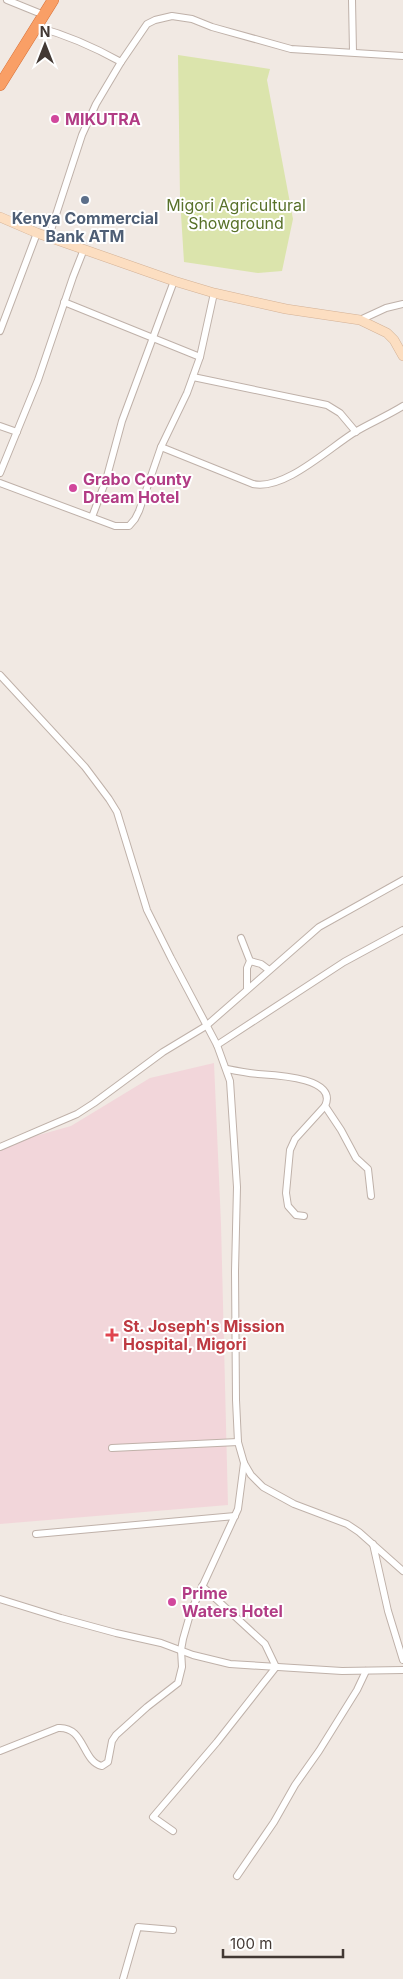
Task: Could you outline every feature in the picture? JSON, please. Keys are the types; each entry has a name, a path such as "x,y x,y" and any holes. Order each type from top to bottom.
{"highway":[{"path":"0,85 53,0"}],"street":[{"path":"7,0 44,15"},
{"path":"352,0 353,52"},
{"path":"49,236 82,135 96,104 147,24 172,16 192,19 222,30 291,49 403,56"},
{"path":"37,27 98,49 121,62"},
{"path":"0,217 38,233 174,281 214,293 286,309 360,320 387,333 394,340 403,356"},
{"path":"0,331 38,233"},
{"path":"0,473 38,380 84,249"},
{"path":"92,517 106,480 122,420 174,281"},
{"path":"0,483 120,527 129,526 148,489 161,447 193,377 200,357 214,293"},
{"path":"64,302 200,357"},
{"path":"360,320 386,308 403,304"},
{"path":"193,377 327,405 340,413 356,432"},
{"path":"161,447 260,486 282,480 356,432 403,406"},
{"path":"0,426 16,432"},
{"path":"0,675 85,767 117,812 147,910 217,1045 227,1069 232,1096 237,1187 235,1366 238,1442 244,1463 252,1475 277,1496 347,1524 403,1571"},
{"path":"0,1147 76,1114 108,1093 175,1044 206,1026 319,927 403,880"},
{"path":"217,1045 344,962 403,930"},
{"path":"241,938 250,961 247,968 248,988"},
{"path":"250,961 261,964 268,970"},
{"path":"227,1069 301,1078 321,1089 326,1098 325,1106 295,1139 289,1157 288,1206 296,1215 304,1216"},
{"path":"325,1106 356,1158 369,1171 370,1196"},
{"path":"112,1448 238,1442"},
{"path":"0,1751 58,1728 67,1728 76,1735 95,1763 99,1766 105,1765 116,1734 178,1683 182,1667 181,1650 191,1611 235,1516 240,1501 244,1463"},
{"path":"36,1534 235,1516"},
{"path":"372,1544 388,1611 403,1660"},
{"path":"202,1586 264,1644 276,1667"},
{"path":"0,1599 61,1618 161,1643 201,1657 230,1664 366,1671 403,1670"},
{"path":"173,1831 153,1817 217,1742 276,1667"},
{"path":"237,1876 319,1751 357,1690 366,1671"},
{"path":"123,1979 138,1927 173,1930"}],"shaded area":[{"name":"St. Joseph's Mission Hospital, Migori","path":"214,1063 221,1224 228,1505 0,1524 0,1146 71,1126 150,1078"}],"green space":[{"name":"Migori Agricultural Showground","path":"178,55 270,69 267,80 293,219 282,271 258,273 184,262 180,198"}],"place":[{"name":"MIKUTRA","path":"55,119"},
{"name":"Kenya Commercial Bank ATM","path":"85,200"},
{"name":"Grabo County Dream Hotel","path":"73,488"},
{"name":"St. Joseph's Mission Hospital, Migori","path":"112,1335"},
{"name":"Prime Waters Hotel","path":"172,1602"}]}
